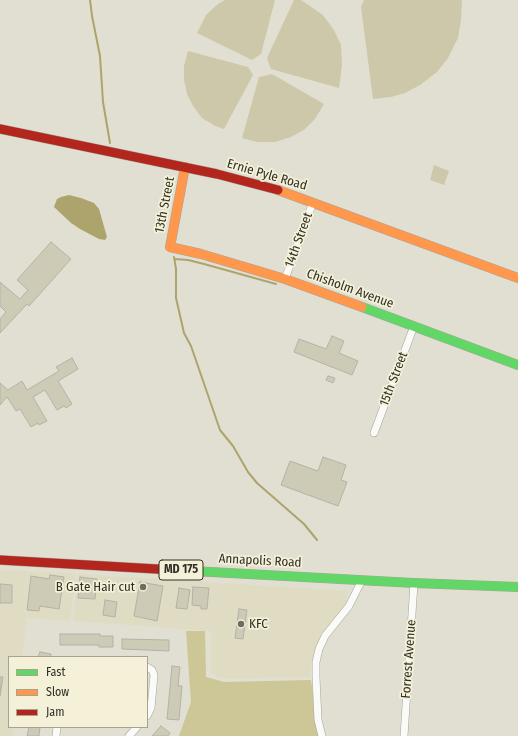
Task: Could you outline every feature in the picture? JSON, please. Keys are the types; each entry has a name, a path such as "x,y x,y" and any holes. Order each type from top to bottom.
{"street":[{"name":"Ernie Pyle Road","path":"0,129 250,182 313,202 518,278"},
{"name":"13th Street","path":"170,247 185,167"},
{"name":"14th Street","path":"285,279 313,202"},
{"name":"Chisholm Avenue","path":"170,247 231,262 285,279 518,365"},
{"name":"15th Street","path":"374,433 414,326"},
{"name":"Annapolis Road","path":"0,560 414,583 518,587"},
{"path":"322,736 318,720 316,662 325,636 349,606 362,580"},
{"name":"Forrest Avenue","path":"404,736 414,583"},
{"path":"148,668 152,670 154,675 152,708 148,714"},
{"path":"128,736 136,728"}],"shaded area":[{"path":"225,0 275,0 261,54 252,60 197,33 206,15"},
{"path":"294,0 301,0 323,15 334,30 341,45 342,65 339,88 271,69 267,58"},
{"path":"364,0 462,0 458,38 448,58 437,72 420,85 405,93 391,97 373,99 361,7"},
{"path":"188,51 248,67 253,75 224,129 215,126 202,118 193,106 187,94 184,80 184,66"},
{"path":"272,74 324,104 315,119 305,129 291,137 275,142 257,142 242,138 259,77"},
{"path":"434,165 449,171 444,185 430,180"},
{"path":"69,195 94,203 99,209 107,237 105,240 99,239 80,229 71,223 54,207 57,199"},
{"path":"0,570 76,573 70,621 27,618 22,656 8,656 8,728 14,728 13,736 0,736"},
{"path":"78,574 348,591 345,607 319,643 312,660 310,677 226,679 211,674 211,631 73,621"},
{"path":"186,631 205,631 206,677 224,682 311,680 319,736 179,736 191,702"}],"building":[{"path":"51,242 71,259 29,306 27,304 0,333 0,319 6,312 0,306 0,282 20,299 28,290 17,280"},
{"path":"332,336 344,341 339,353 358,361 352,375 294,352 299,339 326,349"},
{"path":"72,358 78,369 58,381 72,404 66,408 64,406 57,410 45,390 33,397 47,421 39,425 38,423 31,427 20,409 16,411 7,397 0,405 0,383 8,390 22,381 27,390 59,371 56,367"},
{"path":"328,376 335,378 333,383 326,380"},
{"path":"323,457 346,465 341,480 347,482 338,506 281,485 290,461 318,471"},
{"path":"50,575 64,577 59,609 40,606 39,611 27,610 31,576 49,579"},
{"path":"80,577 97,579 95,599 78,598"},
{"path":"140,582 163,586 157,621 134,616"},
{"path":"0,584 12,585 12,603 0,603"},
{"path":"193,587 209,588 207,609 201,609 201,606 192,605"},
{"path":"179,588 190,590 187,609 176,608"},
{"path":"105,600 117,602 115,617 103,615"},
{"name":"KFC","path":"239,609 247,610 243,639 235,638"},
{"path":"60,634 100,634 100,636 113,636 113,647 99,647 99,645 60,645"},
{"path":"122,639 169,640 169,651 122,649"},
{"path":"40,652 51,654 51,656 38,656"},
{"path":"172,666 180,667 178,686 182,686 179,720 167,719"},
{"path":"0,677 3,677 0,696"},
{"path":"161,726 170,733 168,736 152,736"},
{"path":"29,728 40,728 39,736 27,736"}],"waterway":[{"path":"90,0 100,56 103,102 110,143"},
{"path":"174,257 176,269 176,298 184,333 191,346 220,430 233,446 248,472 257,483 304,524 317,540"},
{"path":"175,259 188,260 276,284"}],"traffic: fast":[{"path":"362,307 518,365"},
{"path":"174,570 518,587"}],"traffic: slow":[{"path":"185,167 170,247 201,254 285,279 362,307"},
{"path":"278,190 518,278"}],"traffic: jam":[{"path":"0,129 217,174 278,190"},
{"path":"0,560 174,570"}],"place":[{"name":"B Gate Hair cut","path":"143,587"},
{"name":"KFC","path":"241,624"}]}
